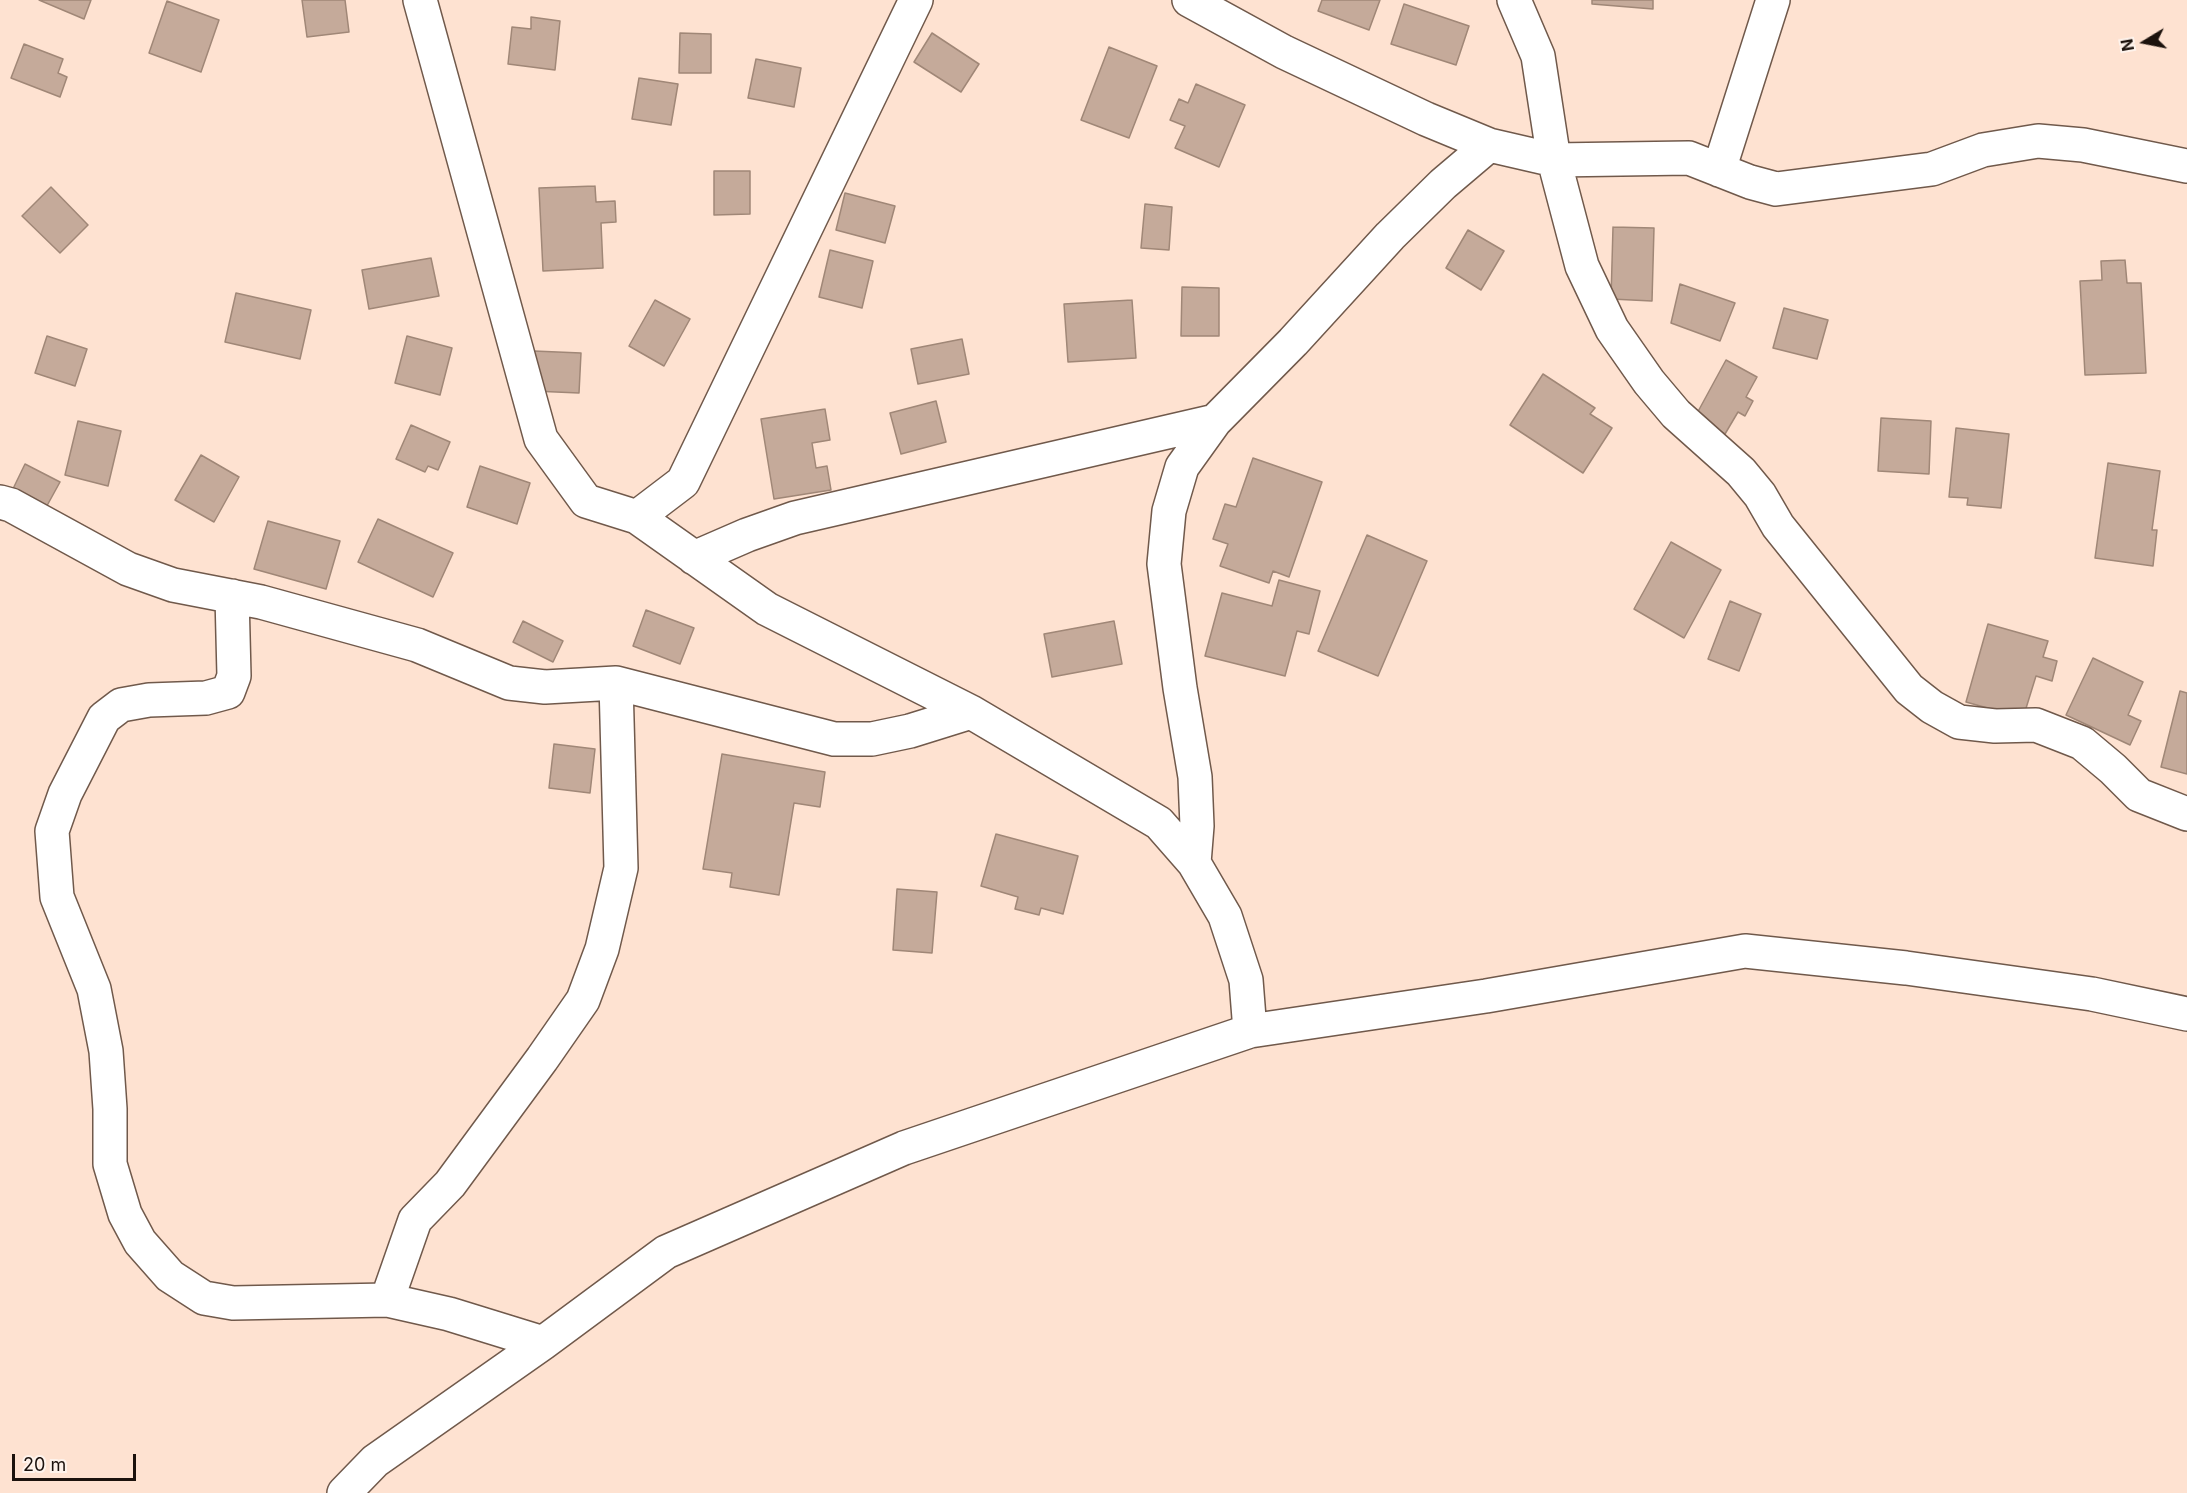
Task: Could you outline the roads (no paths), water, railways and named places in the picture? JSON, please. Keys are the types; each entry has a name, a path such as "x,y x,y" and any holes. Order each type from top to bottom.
{"street":[{"path":"420,0 541,439 586,501 637,517 767,609 971,712 1158,823 1194,863 1225,916 1246,980 1250,1030"},
{"path":"637,517 683,482 916,0"},
{"path":"1190,0 1284,52 1426,119 1489,145 1554,160 1689,158 1750,182 1776,189 1932,169 1983,150 2038,141 2082,145 2187,166"},
{"path":"1514,0 1538,56 1554,160 1582,266 1612,329 1649,382 1677,414 1741,472 1760,495 1778,526 1909,689 1932,707 1959,722 1995,726 2036,724 2082,743 2139,795 2187,814"},
{"path":"1719,170 1773,0"},
{"path":"1194,863 1197,826 1195,777 1179,688 1164,564 1169,511 1182,467 1215,421 1293,342 1390,236 1443,184 1489,145"},
{"path":"694,558 747,535 795,518 1215,421"},
{"path":"0,502 11,505 128,569 173,585 232,596 417,645 509,683 545,687 616,683 834,739 872,740 971,712"},
{"path":"232,596 234,676 228,692 206,698 149,700 122,705 104,718 65,794 52,831 57,897 94,988 106,1051 110,1109 110,1164 125,1214 140,1242 170,1276 204,1298 233,1303 387,1300 449,1314 543,1343"},
{"path":"387,1300 414,1220 450,1184 583,1000 598,959 621,868 616,683"},
{"path":"344,1493 375,1461 543,1343 666,1252 904,1148 1250,1030 1486,996 1744,951 1906,968 2092,994 2187,1014"}]}
